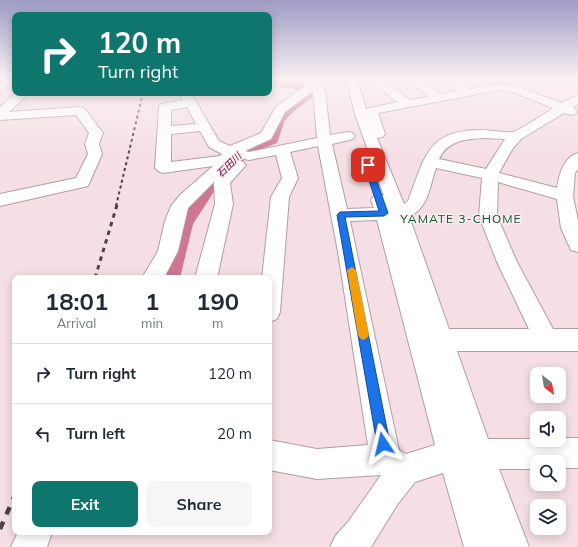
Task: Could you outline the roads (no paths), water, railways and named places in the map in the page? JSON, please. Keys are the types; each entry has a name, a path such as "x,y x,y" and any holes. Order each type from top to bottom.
{"street":[{"path":"0,115 10,105"},
{"path":"171,105 165,107 163,168 224,166 253,155 348,136"},
{"path":"191,105 214,144 224,166 224,204 207,275"},
{"path":"155,275 167,253 179,208 189,196 224,166 266,136 280,110 288,105"},
{"path":"320,105 324,141 395,465 386,494 360,534 348,547"},
{"path":"348,105 441,340 464,414 466,455 482,547"},
{"path":"358,105 371,139 391,213 412,308 442,419 466,455 511,547"},
{"path":"371,139 379,136 371,111 404,105"},
{"path":"556,105 578,114"},
{"path":"546,339 507,262 488,216 490,175 507,146 516,136 568,105"},
{"path":"0,115 80,112 96,134 92,144 95,154 82,182 0,200"},
{"path":"224,166 253,155 281,138 282,128 287,120"},
{"path":"164,131 204,127"},
{"path":"340,215 391,213 409,210 416,203 438,147 447,140 462,136 485,134 516,136"},
{"path":"272,280 280,196 290,178 282,149"},
{"path":"578,158 565,196 570,228 578,245"},
{"path":"431,162 490,175 565,196"},
{"path":"441,340 578,340"},
{"path":"272,456 317,464 395,465 421,464 466,455 578,453"},
{"path":"29,547 34,535"}],"waterway":[{"name":"石田川","path":"168,275 182,223 208,186 245,149 271,139 278,119 294,105"}],"railway":[{"path":"116,206 140,105"},
{"path":"96,275 117,205"},
{"path":"0,529 12,502"}],"district":[{"name":"YAMATE 3-CHOME","path":"461,218"}]}
